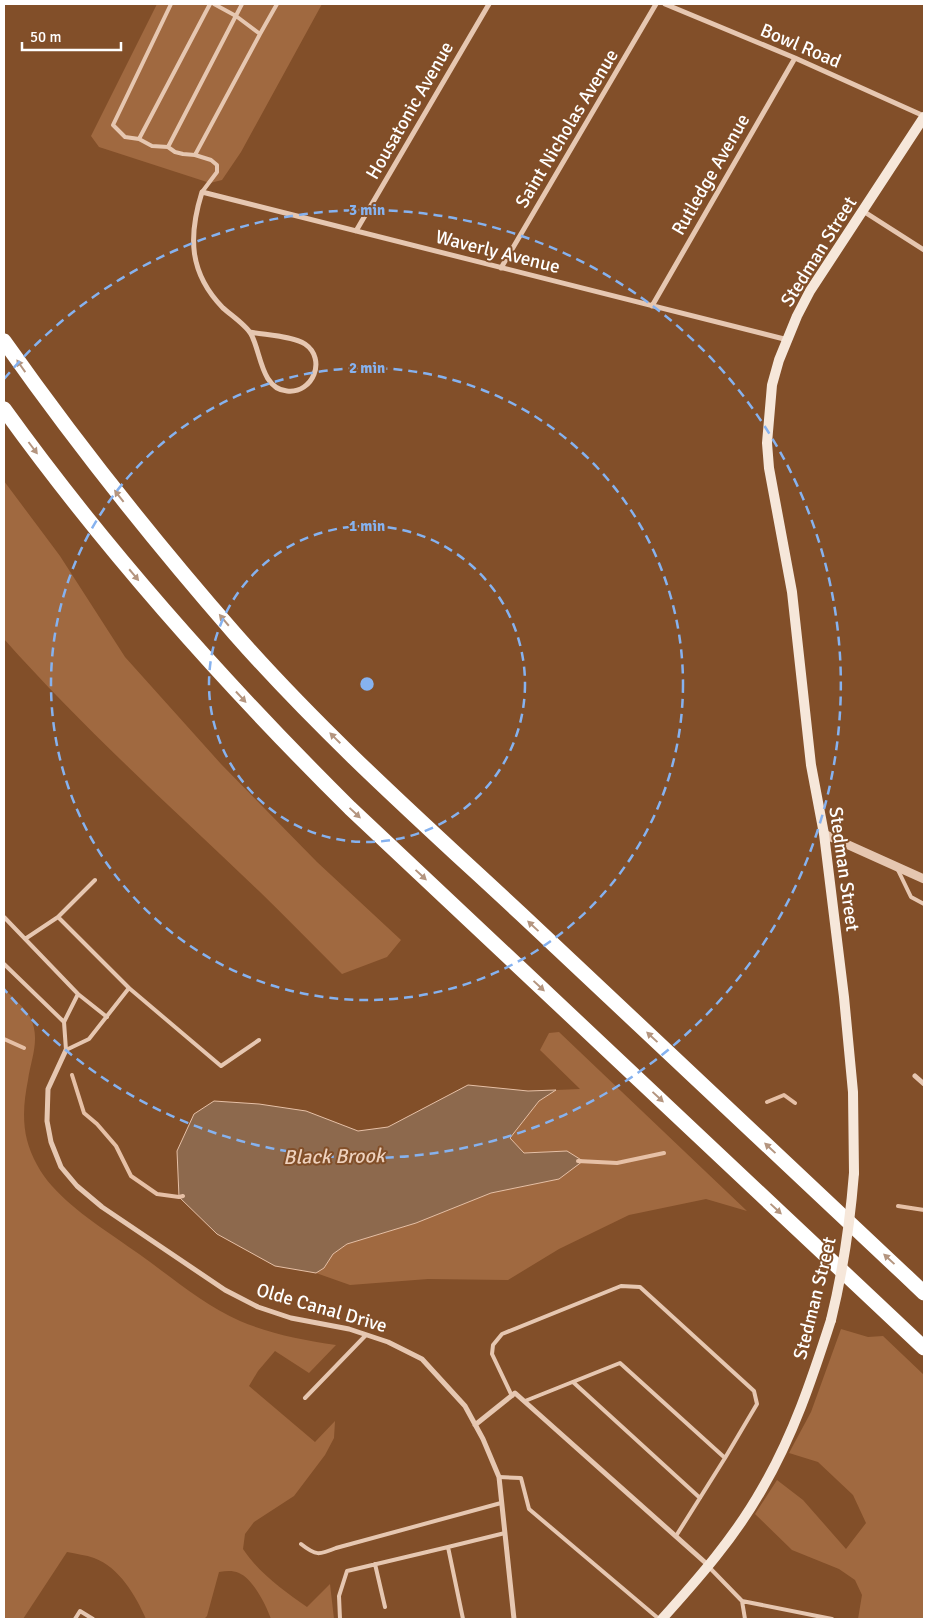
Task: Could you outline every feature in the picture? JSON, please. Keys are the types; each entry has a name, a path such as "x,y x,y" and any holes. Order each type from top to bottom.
{"highway":[{"path":"4,341 85,452 143,526 236,635 282,683 370,773 924,1293"},
{"path":"4,409 122,562 217,670 282,740 350,808 924,1348"}],"main road":[{"name":"Stedman Street","path":"661,1619 708,1566 749,1510 780,1454 812,1378 831,1320 844,1263 852,1205 854,1173 851,1062 824,834 811,766 792,592 769,468 767,443 772,385 779,360 797,316 810,291 924,117"}],"street":[{"name":"Housatonic Avenue","path":"356,231 489,4"},
{"name":"Saint Nicholas Avenue","path":"501,268 656,4"},
{"name":"Bowl Road","path":"665,4 795,58 924,117"},
{"name":"Rutledge Avenue","path":"652,306 795,58"},
{"name":"Waverly Avenue","path":"202,192 788,340"},
{"path":"202,192 196,209 193,228 196,264 202,281 212,297 250,332 266,376 272,385 288,392 299,390 309,384 315,374 316,363 313,352 309,347 294,340 250,332"},
{"path":"864,211 924,250"},
{"path":"824,834 924,879"},
{"name":"Olde Canal Drive","path":"66,1050 48,1089 47,1121 51,1142 61,1166 78,1186 102,1206 225,1290 258,1307 292,1318 349,1329 388,1342 422,1359 465,1406 483,1439 499,1477 514,1619"},
{"path":"915,1076 924,1084"},
{"path":"475,1425 515,1393 708,1566"}],"lane":[{"path":"171,4 113,125 125,137 140,139 152,146 168,147 175,152 195,154 211,160 218,168 218,172 202,192"},
{"path":"140,139 210,4"},
{"path":"214,4 236,16 260,34"},
{"path":"168,147 242,4"},
{"path":"195,154 277,4"},
{"path":"896,866 911,897 924,904"},
{"path":"25,939 58,917 95,880"},
{"path":"4,917 78,994 107,1017"},
{"path":"58,917 129,988 221,1066 259,1040"},
{"path":"4,964 64,1022"},
{"path":"78,994 64,1022 66,1050 90,1040 129,988"},
{"path":"512,1396 492,1354 493,1345 502,1334 621,1286 640,1287 754,1391 757,1404 676,1536"},
{"path":"305,1398 366,1335"},
{"path":"525,1401 620,1363 725,1458"},
{"path":"573,1382 700,1498"},
{"path":"499,1477 520,1478 528,1509 661,1619"},
{"path":"301,1544 312,1552 321,1554 336,1548 501,1503"},
{"path":"340,1619 339,1596 347,1571 505,1534"},
{"path":"448,1547 463,1619"},
{"path":"375,1564 385,1607"},
{"path":"708,1566 742,1601 746,1619"},
{"path":"742,1601 832,1619"},
{"path":"74,1619 80,1611 93,1619"}],"shaded area":[{"path":"157,4 322,4 241,152 222,180 210,183 99,147 91,136"},
{"path":"4,481 60,556 125,657 221,764 317,862 401,940 387,957 342,974 259,891 96,736 4,639"},
{"path":"4,989 25,1010 33,1025 35,1041 25,1095 24,1125 29,1146 37,1164 44,1176 61,1196 94,1222 214,1307 252,1326 299,1339 336,1345 309,1373 275,1351 258,1371 249,1386 315,1442 335,1421 334,1438 325,1455 294,1496 254,1522 245,1534 243,1549 249,1558 280,1588 307,1607 330,1584 334,1619 271,1619 254,1586 239,1573 229,1571 219,1572 207,1616 204,1619 146,1619 126,1583 111,1568 94,1558 67,1552 23,1619 4,1619"},
{"path":"559,1032 747,1211 706,1199 629,1215 559,1249 508,1280 428,1279 350,1285 316,1273 324,1268 333,1254 347,1244 416,1223 491,1193 559,1179 566,1151 524,1153 510,1138 539,1101 556,1090 580,1089 540,1050 549,1033"},
{"path":"841,1329 868,1337 883,1336 924,1375 924,1619 858,1619 862,1595 855,1580 839,1569 792,1550 755,1514 777,1480 803,1500 846,1549 866,1523 853,1495 818,1462 789,1453 811,1412"}],"water":[{"path":"468,1085 528,1091 556,1090 539,1101 510,1138 524,1153 567,1151 583,1161 559,1179 491,1193 416,1223 347,1244 333,1254 324,1268 316,1273 275,1266 217,1234 179,1197 177,1151 194,1114 214,1101 259,1104 306,1111 358,1131 388,1127"}],"waterway":[{"name":"Black Brook","path":"4,1039 24,1048"},
{"name":"Black Brook","path":"72,1075 84,1113 97,1124 116,1146 131,1176 157,1194 183,1196"},
{"name":"Black Brook","path":"767,1102 784,1095 795,1103"},
{"name":"Black Brook","path":"578,1161 617,1163 664,1153"},
{"name":"Black Brook","path":"898,1206 924,1210"}]}
